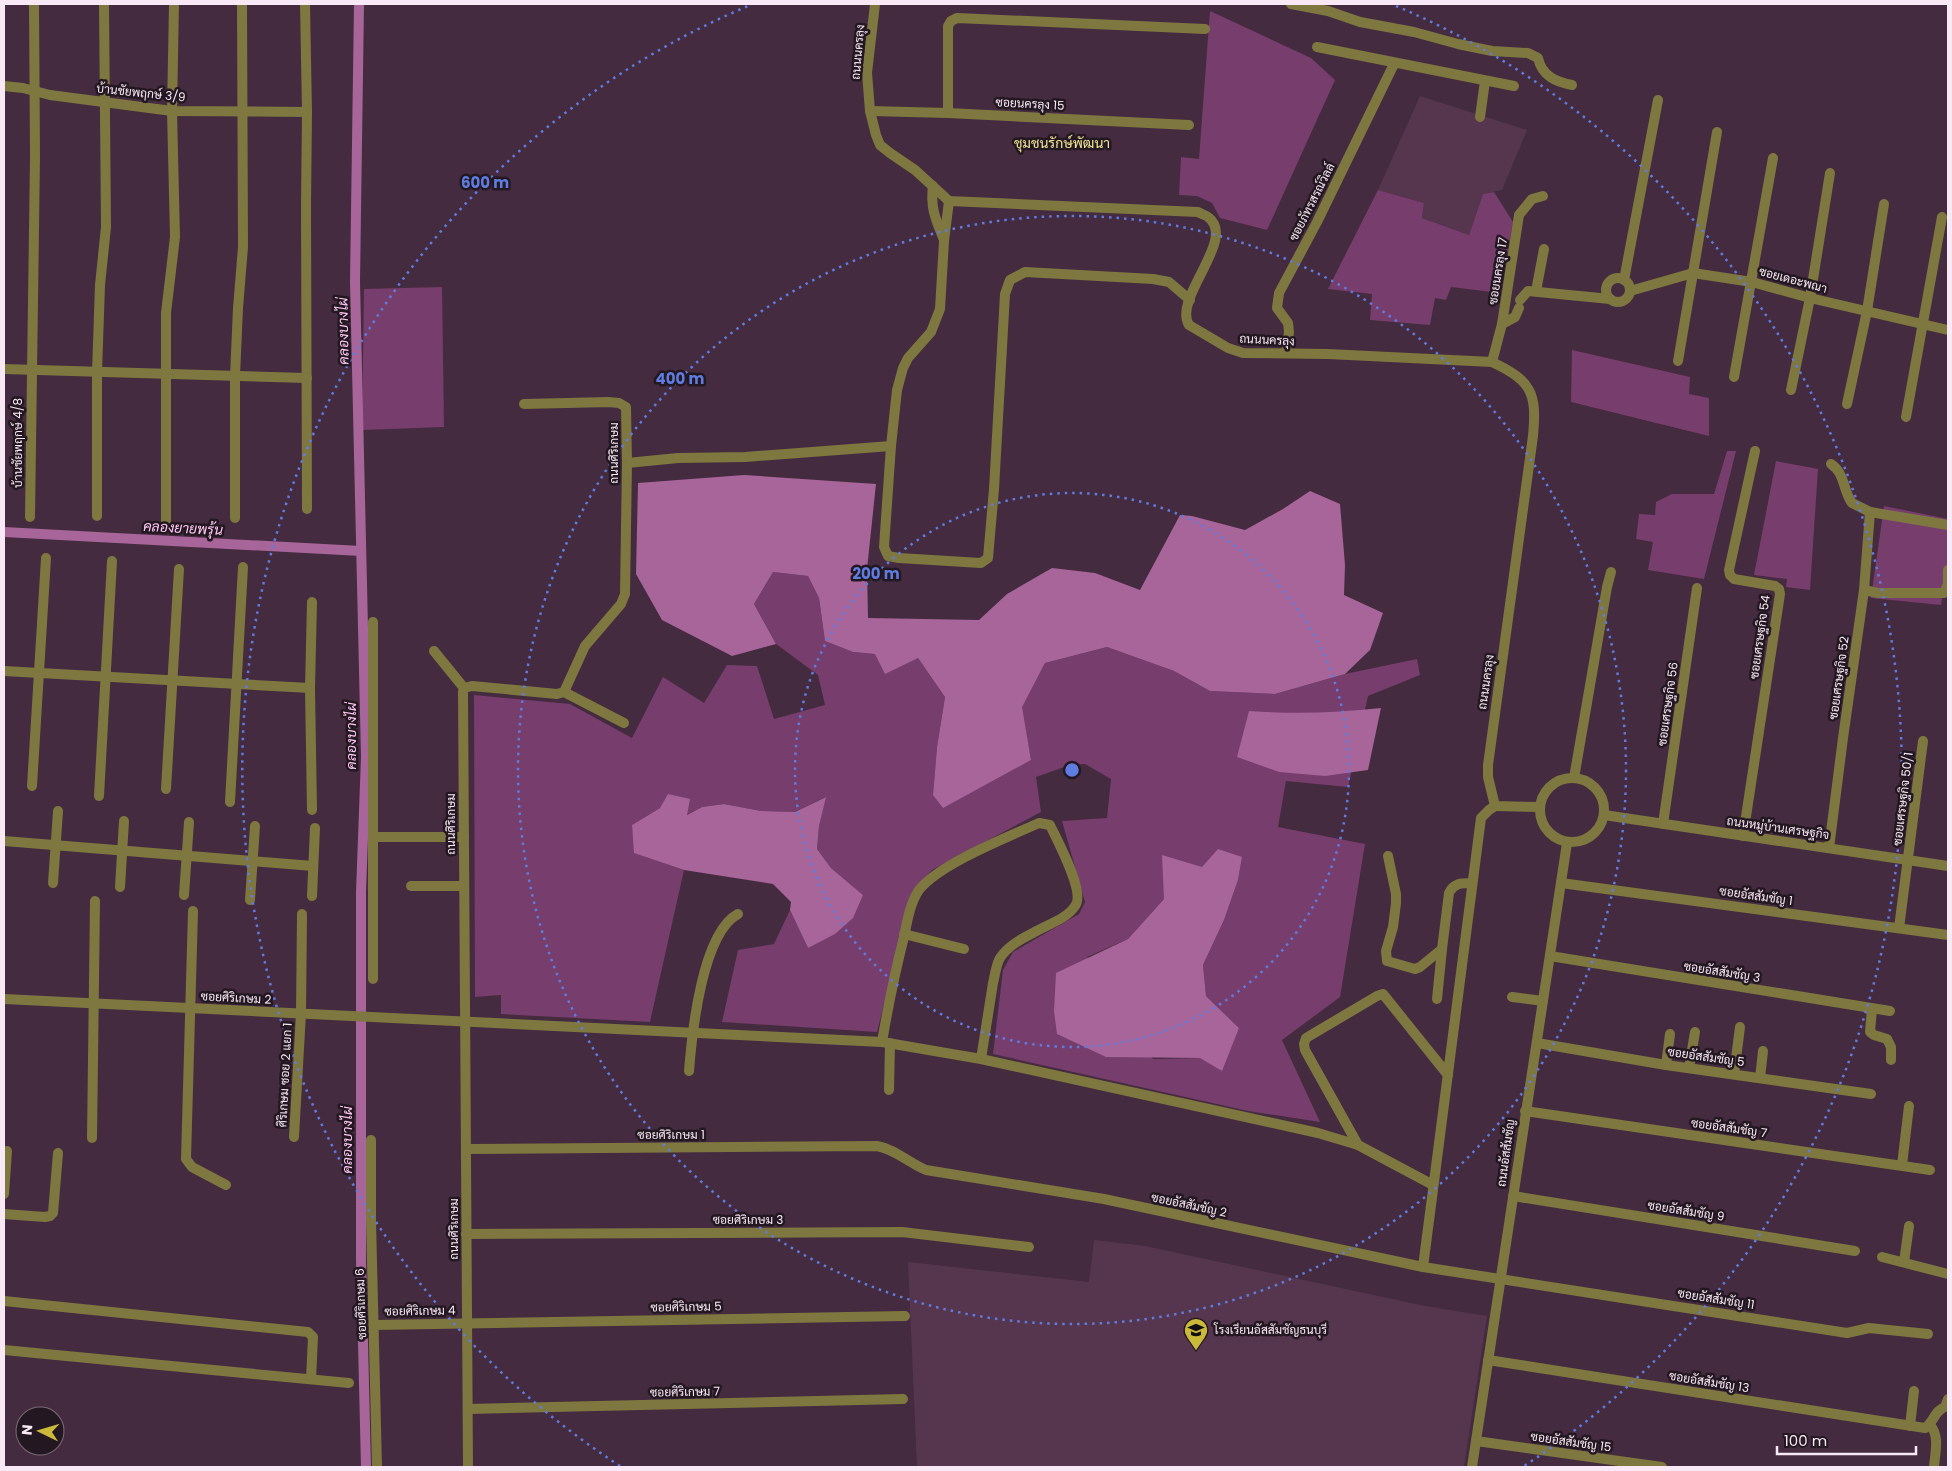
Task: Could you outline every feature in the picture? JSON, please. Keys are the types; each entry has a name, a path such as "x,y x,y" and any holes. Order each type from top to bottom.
{"street":[{"name":"บ้านชัยพฤกษ์ 4/8","path":"30,517 36,91 34,4"},
{"path":"97,516 97,372 100,285 106,232 104,4"},
{"path":"166,521 166,313 175,237 172,111 174,4"},
{"path":"235,518 235,376 243,247 242,4"},
{"path":"305,4 307,112 307,509"},
{"name":"ถนนนครลุง","path":"875,4 867,73 870,111 880,145 915,170 949,201 1198,212 1210,218 1215,227 1216,239 1190,300 1186,319 1190,325 1235,352 1492,362 1511,371 1526,383 1534,398 1535,410 1488,765 1488,777 1496,806"},
{"path":"1291,4 1328,11 1360,22 1414,32 1458,44 1492,51 1528,53 1538,58 1540,64 1551,78 1557,82 1572,85"},
{"path":"948,113 948,26 951,21 957,18 1205,29"},
{"path":"1317,47 1394,64 1514,86"},
{"name":"ซอยภัทรสรณ์วิลล์","path":"1286,353 1288,323 1277,308 1279,294 1317,222 1394,64"},
{"path":"1480,117 1485,81"},
{"name":"บ้านชัยพฤกษ์ 3/9","path":"4,86 50,95 172,111 307,112"},
{"path":"1624,280 1658,100"},
{"name":"ซอยนครลุง 15","path":"870,111 1189,125"},
{"path":"1678,360 1717,132"},
{"path":"1734,377 1773,158"},
{"path":"1791,390 1810,298 1830,173"},
{"path":"933,186 931,201 933,211 944,241"},
{"name":"ซอยนครลุง 17","path":"1492,362 1502,324 1521,211 1532,199 1543,196"},
{"path":"949,201 944,241 940,309 932,332 908,358 903,368 895,403 884,547 888,556 981,563 985,561 989,554 1005,294 1010,280 1025,272 1153,280 1169,282 1190,300"},
{"path":"1847,404 1867,311 1884,204"},
{"path":"1906,417 1942,216"},
{"path":"1502,324 1515,316 1528,290 1536,291 1544,249"},
{"name":"ซอยเดอะพณา","path":"1536,291 1622,302 1628,298 1630,291 1693,273 1752,282 1810,298 1948,330"},
{"path":"1610,299 1607,296 1606,289 1610,282 1617,278 1629,284 1630,291"},
{"path":"4,369 307,378"},
{"name":"ถนนศิริเกษม","path":"524,404 608,402 626,407 625,594 621,604 585,646 564,692"},
{"path":"627,463 678,458 745,457 891,446"},
{"name":"ซอยเศรษฐกิจ 54","path":"1743,836 1780,594 1779,589 1774,586 1734,579 1730,575 1729,570 1755,451"},
{"path":"1831,464 1841,474 1852,503 1870,512 1948,525"},
{"name":"ซอยเศรษฐกิจ 52","path":"1829,848 1864,590 1870,512"},
{"path":"32,786 46,558"},
{"path":"99,796 112,561"},
{"path":"230,802 243,567"},
{"path":"166,789 179,570"},
{"path":"1864,590 1878,593 1944,592 1948,584 1948,570"},
{"path":"1574,778 1607,587 1612,572"},
{"name":"ซอยเศรษฐกิจ 56","path":"1663,824 1697,588"},
{"path":"312,602 310,688 312,810"},
{"path":"373,622 373,979"},
{"path":"434,651 464,688 472,686 557,694 564,692 624,723"},
{"path":"4,671 310,688"},
{"name":"ถนนศิริเกษม","path":"464,688 468,1467"},
{"name":"ซอยเศรษฐกิจ 50/1","path":"1899,928 1923,741"},
{"path":"1574,778 1588,782 1598,791 1604,804 1604,815 1598,830 1589,838 1577,843 1566,843 1553,837 1545,829 1540,817 1540,807 1544,794 1552,784 1562,779 1574,778"},
{"path":"1423,1267 1481,818 1496,806 1540,807"},
{"path":"52,883 58,811"},
{"name":"ถนนหมู่บ้านเศรษฐกิจ","path":"1604,815 1948,866"},
{"path":"120,887 124,821"},
{"path":"184,895 189,822"},
{"path":"888,1090 886,1043 904,934 913,901 919,890 926,883 964,858 992,844 1039,823 1050,825 1076,884 1078,900 1075,907 1067,914 1018,941 1000,958 990,1001 981,1059"},
{"path":"250,900 256,826"},
{"path":"312,896 315,828"},
{"path":"374,837 464,837"},
{"path":"4,841 313,866"},
{"name":"ถนนอัสสัมชัญ","path":"1472,1467 1566,843"},
{"path":"1388,856 1396,902 1393,927 1386,950 1387,961 1392,964 1415,969 1442,949"},
{"path":"1437,999 1449,894 1452,888 1460,883 1472,883"},
{"name":"ซอยอัสสัมชัญ 1","path":"1561,883 1948,935"},
{"path":"411,886 464,886"},
{"path":"92,1138 95,901"},
{"path":"193,911 186,1159 192,1167 226,1185"},
{"name":"ศิริเกษม ซอย 2 แยก 1","path":"294,1137 301,1013 302,914"},
{"path":"690,1071 692,1032 702,981 717,940 730,919 738,914"},
{"path":"904,934 964,949"},
{"name":"ซอยอัสสัมชัญ 3","path":"1550,956 1890,1011"},
{"path":"1358,1145 1305,1050 1306,1038 1376,996 1383,994 1448,1075"},
{"path":"1512,997 1543,1001"},
{"name":"ซอยศิริเกษม 2","path":"4,999 886,1043 981,1059 1318,1133 1358,1145 1433,1185"},
{"path":"1872,1009 1870,1032 1887,1039 1891,1060"},
{"path":"1734,1074 1740,1027"},
{"path":"1689,1068 1695,1032"},
{"path":"1666,1064 1670,1034"},
{"name":"ซอยอัสสัมชัญ 5","path":"1537,1043 1689,1068 1871,1094"},
{"path":"1760,1078 1763,1051"},
{"path":"1902,1165 1908,1106"},
{"name":"ซอยอัสสัมชัญ 7","path":"1525,1111 1930,1170"},
{"name":"ซอยศิริเกษม 6","path":"371,1140 377,1467"},
{"name":"ซอยศิริเกษม 1","path":"466,1149 877,1146"},
{"name":"ซอยอัสสัมชัญ 2","path":"877,1146 897,1153 914,1165 926,1170 1104,1199 1423,1267 1500,1278"},
{"path":"4,1194 7,1151"},
{"path":"4,1214 45,1217 54,1213 58,1153"},
{"name":"ซอยอัสสัมชัญ 9","path":"1513,1196 1855,1251"},
{"path":"1904,1262 1909,1226"},
{"name":"ซอยศิริเกษม 3","path":"466,1234 902,1232 1029,1247"},
{"path":"1882,1257 1948,1274"},
{"name":"ซอยอัสสัมชัญ 11","path":"1500,1278 1847,1332 1869,1328 1928,1334"},
{"path":"4,1301 308,1332 312,1336 311,1379"},
{"name":"ซอยศิริเกษม 5","path":"467,1323 905,1316"},
{"name":"ซอยศิริเกษม 4","path":"374,1325 467,1323"},
{"path":"4,1350 349,1383"},
{"name":"ซอยอัสสัมชัญ 13","path":"1488,1360 1910,1426 1928,1426"},
{"path":"1910,1426 1914,1391"},
{"name":"ซอยศิริเกษม 7","path":"468,1409 903,1399"},
{"path":"1934,1467 1935,1430 1928,1426 1940,1409 1948,1404 1948,1399"},
{"name":"ซอยอัสสัมชัญ 15","path":"1476,1441 1662,1467"}],"shaded area":[{"path":"1210,11 1311,58 1335,80 1267,230 1220,218 1212,203 1197,196 1179,195 1181,157 1199,159"},
{"path":"1420,96 1527,130 1502,190 1483,194 1469,235 1422,218 1424,203 1378,190"},
{"path":"1378,190 1424,203 1422,218 1469,235 1483,194 1494,192 1513,222 1500,293 1451,287 1446,300 1435,298 1430,325 1370,320 1372,294 1328,289"},
{"path":"442,287 444,427 362,430 364,289"},
{"path":"1572,350 1690,377 1689,394 1709,398 1709,436 1571,402"},
{"path":"1727,451 1736,451 1704,579 1648,570 1653,542 1636,539 1639,514 1655,515 1656,502 1672,494 1714,494"},
{"path":"1776,461 1818,469 1810,590 1786,587 1787,579 1754,575"},
{"path":"744,475 876,484 867,569 868,618 979,620 1007,594 1052,568 1095,573 1140,590 1180,515 1192,516 1245,530 1283,509 1310,491 1340,504 1345,565 1344,595 1383,613 1370,650 1345,674 1275,694 1210,691 1174,671 1107,647 1045,663 1022,707 1031,760 943,808 933,795 937,747 945,697 918,658 885,674 875,654 853,652 825,641 819,598 808,576 773,572 754,604 776,644 732,656 662,620 636,574 638,483"},
{"path":"1884,506 1948,519 1948,564 1941,605 1871,598"},
{"path":"773,572 808,576 819,598 825,641 853,652 918,658 945,697 937,747 933,795 1031,760 1021,707 1045,663 1107,647 1174,671 1210,691 1275,694 1345,674 1417,659 1420,675 1368,696 1348,787 1286,781 1278,827 1365,844 1340,997 1282,1040 1320,1122 1248,1111 993,1054 1003,970 1013,952 1079,914 1085,902 1062,821 1107,818 1111,779 1085,764 1070,765 1036,777 1041,812 932,870 913,891 877,1032 722,1022 738,950 774,944 790,910 808,948 863,895 831,868 817,849 819,826 825,797 795,812 761,811 724,804 702,807 686,815 660,808 632,825 635,853 684,870 650,1022 501,1014 501,995 475,997 474,695 570,704 632,738 663,677 704,703 727,665 757,666 774,719 825,705 818,675 776,644 754,604","holes":["1242,857 1238,880 1224,920 1203,965 1206,996 1239,1028 1200,1058 1153,1059 1087,957 1128,939 1164,899 1202,867"]},
{"path":"1381,708 1368,770 1325,776 1279,772 1237,757 1249,711 1315,712"},
{"path":"668,794 690,799 687,815 702,807 724,804 761,811 795,812 826,797 819,826 817,849 831,868 863,895 853,918 835,934 808,948 790,910 791,902 773,884 684,870 634,853 632,825 660,808"},
{"path":"1218,849 1242,857 1238,880 1224,920 1203,965 1206,996 1239,1028 1222,1071 1200,1058 1106,1057 1057,1034 1054,1011 1056,973 1128,939 1164,899 1162,855 1202,867"},
{"name":"โรงเรียนอัสสัมชัญธนบุรี","path":"1094,1240 1145,1246 1425,1306 1487,1316 1464,1467 917,1467 908,1262 1089,1282"}],"waterway":[{"name":"คลองบางไผ่","path":"359,4 355,282 366,757 361,892 361,1260 366,1467"},
{"name":"คลองยายพรุ้น","path":"4,532 361,551"}],"place":[{"name":"โรงเรียนอัสสัมชัญธนบุรี","path":"1196,1351"}],"district":[{"name":"ชุมชนรักษ์พัฒนา","path":"1062,143"}]}
